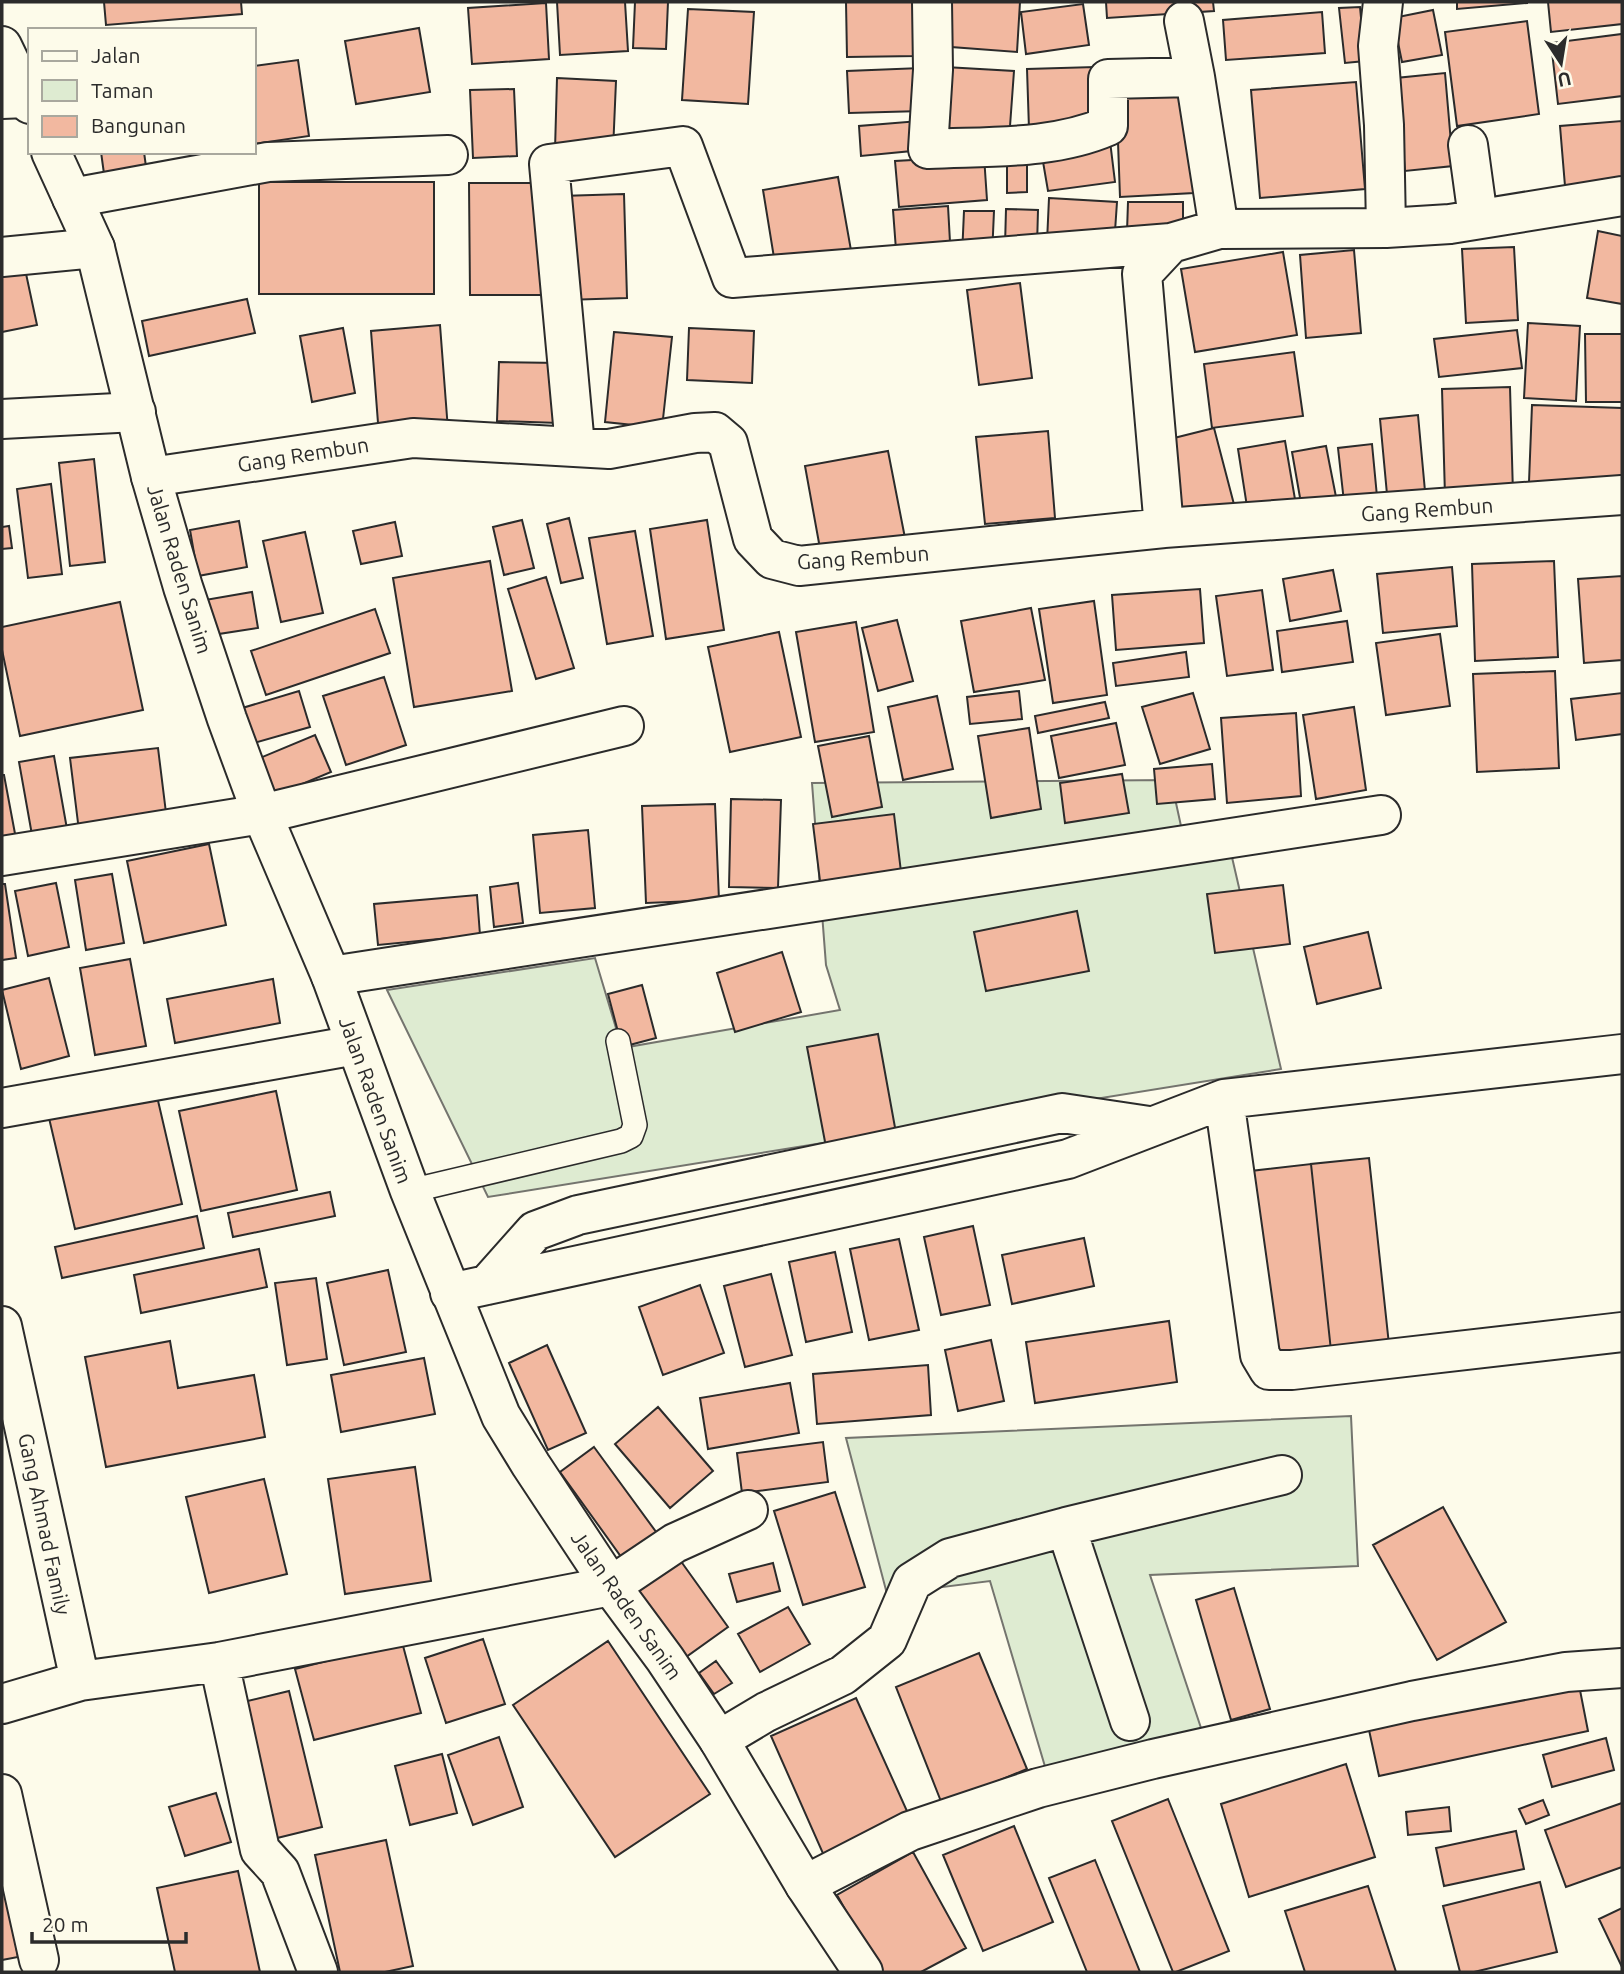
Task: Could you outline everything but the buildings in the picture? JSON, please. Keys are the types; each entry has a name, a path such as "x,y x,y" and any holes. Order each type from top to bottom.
{"street":[{"path":"932,2 933,70 928,149 1032,144 1089,134 1108,126 1108,79 1195,77"},
{"path":"1383,2 1378,47 1384,125 1386,228"},
{"path":"1184,20 1219,229"},
{"path":"2,46 19,100"},
{"path":"1468,145 1478,218"},
{"path":"575,446 549,164 683,146 732,278 1171,243 1219,229 1386,228 1450,224 1622,196"},
{"name":"Jalan Raden Sanim","path":"52,154 95,248 151,477 183,587 227,719 262,814 331,976 410,1191 501,1416 611,1586 665,1659 719,1740 805,1885 863,1972"},
{"path":"72,198 268,162 449,155"},
{"path":"1164,527 1142,274 1171,243"},
{"path":"2,257 95,248"},
{"path":"2,419 136,412"},
{"name":"Gang Rembun","path":"151,477 413,438 609,449 695,433 715,432 728,443 753,539 772,559 799,566 1164,527 1622,495"},
{"path":"2,856 262,814 624,726"},
{"path":"331,976 1381,816"},
{"path":"2,1108 356,1045"},
{"path":"450,1293 1068,1159 1224,1099 1622,1054"},
{"path":"1224,1099 1260,1355 1269,1370 1292,1370 1622,1332"},
{"name":"Gang Ahmad Family","path":"2,1326 80,1681"},
{"path":"719,1740 766,1712 843,1675 861,1661 887,1640 912,1582 950,1558 1282,1475"},
{"path":"2,1704 80,1681 219,1662 611,1586 675,1543 748,1510"},
{"path":"1066,1527 1130,1721"},
{"path":"219,1662 260,1850 280,1872 318,1972"},
{"path":"805,1885 910,1831 1038,1788 1153,1759 1412,1701 1566,1672 1622,1668"},
{"path":"2,1794 39,1960"}],"lane":[{"path":"410,1191 621,1141 631,1136 635,1125 618,1041"}],"green space":[{"path":"1171,780 1186,849 1228,840 1281,1069 488,1197 387,990 595,958 622,1048 840,1010 826,965 812,783"},
{"path":"1351,1416 1358,1566 1150,1575 1206,1743 1049,1780 990,1581 887,1594 846,1438"}]}
